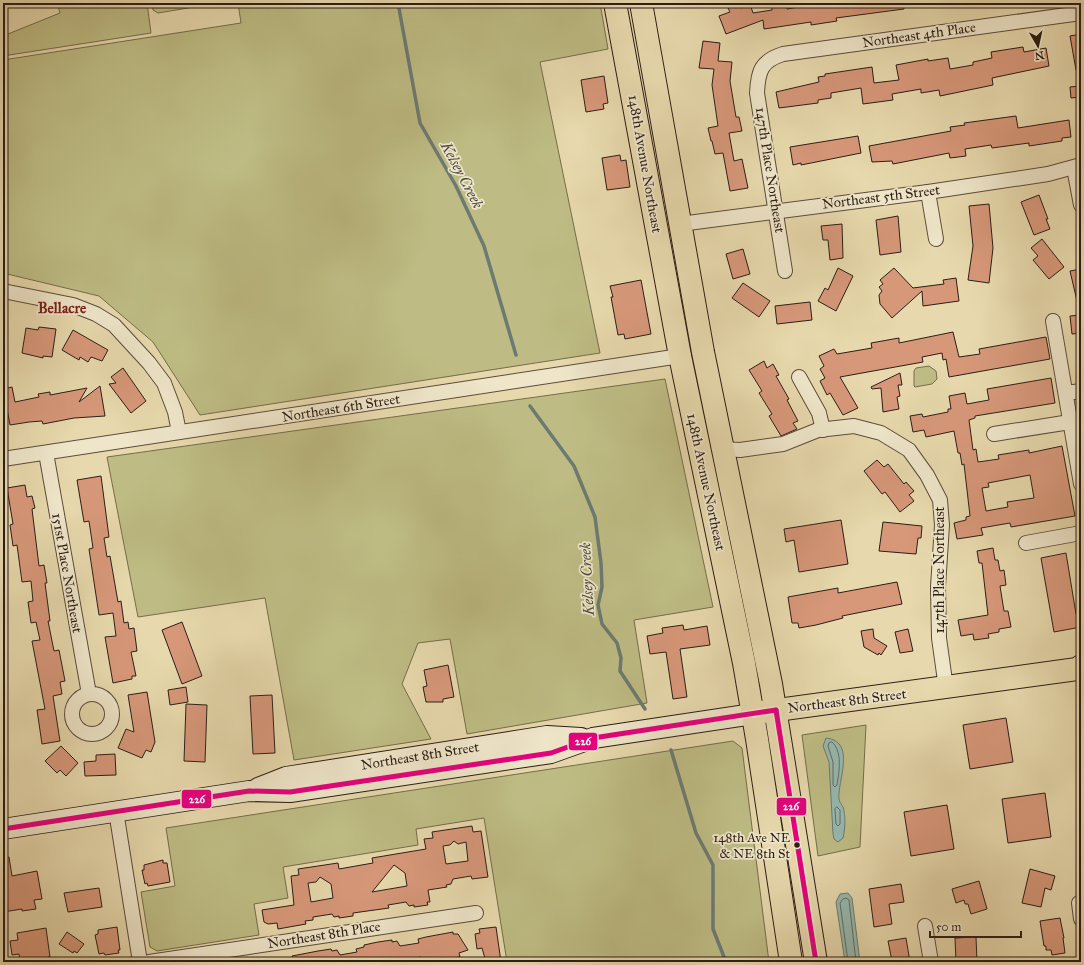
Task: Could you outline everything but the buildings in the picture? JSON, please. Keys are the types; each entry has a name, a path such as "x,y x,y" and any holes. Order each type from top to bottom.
{"main road":[{"name":"148th Avenue Northeast","path":"615,3 680,356 730,590 753,714 792,962"},
{"name":"148th Avenue Northeast","path":"641,3 722,449 753,591 776,710 816,962"},
{"path":"697,438 713,479 717,483 729,483"},
{"name":"Northeast 8th Street","path":"3,829 249,791 286,777 539,738 593,738 776,710 946,688 1080,668"},
{"path":"792,962 796,956 800,954 807,958 809,962"}],"street":[{"name":"Northeast 4th Place","path":"761,68 771,58 783,54 1081,13"},
{"name":"147th Place Northeast","path":"761,68 758,78 757,92 777,210 785,271"},
{"name":"Northeast 5th Street","path":"680,224 777,210 928,192 1077,167"},
{"path":"1077,167 1081,205"},
{"path":"928,192 936,239"},
{"path":"3,291 73,305 96,314 114,325 149,363 164,383 175,412 179,432"},
{"path":"1053,321 1081,484"},
{"name":"Northeast 6th Street","path":"3,459 680,356"},
{"path":"722,449 740,450 782,444 823,430 819,413 799,377"},
{"path":"1066,393 1081,390"},
{"path":"994,434 1070,422"},
{"name":"147th Place Northeast","path":"823,430 854,426 881,433 909,450 927,475 940,500 942,525 938,587 939,638 946,688"},
{"name":"151st Place Northeast","path":"46,453 89,694"},
{"path":"1026,543 1081,533"},
{"path":"116,811 140,962"},
{"path":"1078,903 1081,919"},
{"name":"Northeast 8th Place","path":"149,962 476,913"},
{"path":"925,926 931,962"}],"shaded area":[{"path":"57,3 147,3 151,33 3,56 3,36 60,13"},
{"path":"152,3 218,3 158,13 153,10"},
{"path":"238,3 600,3 608,49 540,62 600,353 200,415 153,342 99,296 3,273 3,60 241,23"},
{"path":"929,366 936,371 937,379 932,384 915,387 914,371 916,368"},
{"path":"665,379 713,607 634,620 647,703 467,734 450,639 418,643 402,684 431,739 294,760 265,598 138,617 107,457"},
{"path":"866,725 860,847 818,856 802,735"},
{"path":"733,741 742,748 769,962 507,962 484,818 416,829 418,845 283,867 288,898 254,904 259,935 157,951 150,947 141,892 175,886 166,828"}],"water":[{"path":"826,738 835,741 841,746 843,754 839,799 844,811 845,827 843,838 838,842 834,839 833,834 829,762 823,746"},
{"path":"848,893 852,898 860,962 845,962 836,902 840,894"}],"waterway":[{"name":"Kelsey Creek","path":"398,3 420,123 456,186 484,246 516,355"},
{"name":"Kelsey Creek","path":"530,406 574,466 595,517 601,563 602,587 598,605 602,624 617,643 621,658 620,671 645,709"},
{"name":"Kelsey Creek","path":"671,750 696,833 713,865 713,929 726,962"}],"transit line":[{"name":"226","path":"776,710 816,962"},
{"name":"226","path":"3,829 249,791 290,792 551,753 593,738 776,710"}],"place":[{"name":"148th Ave NE & NE 8th St","path":"797,845"}],"district":[{"name":"Bellacre","path":"62,308"}]}
